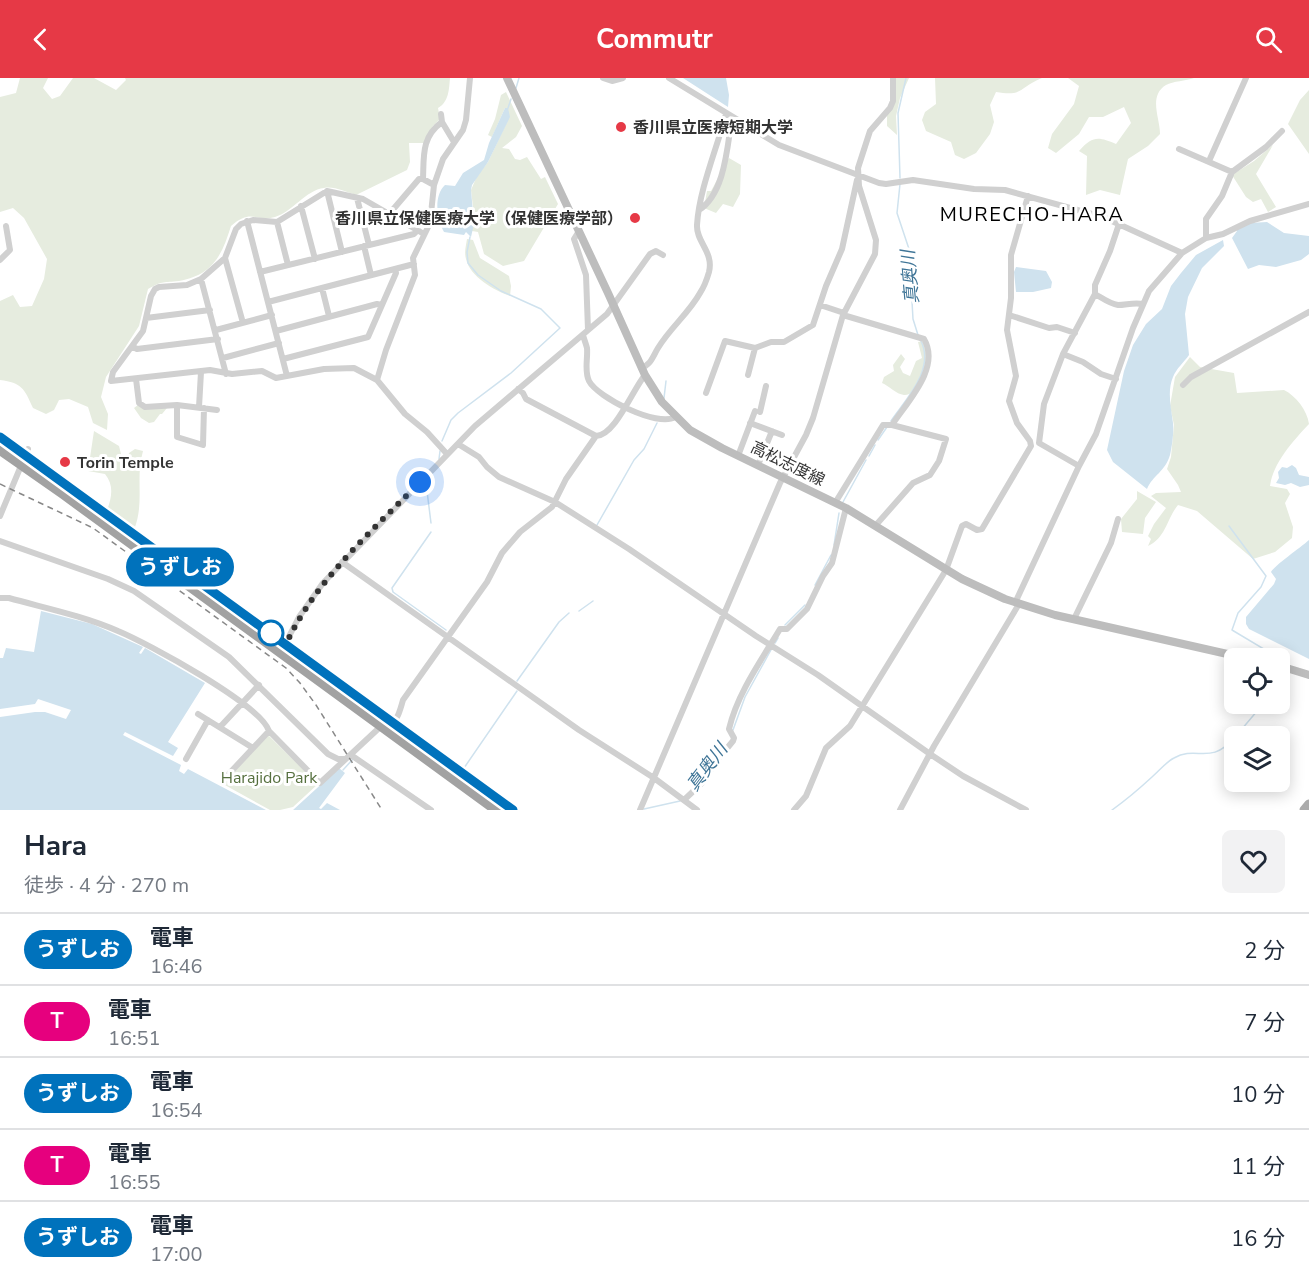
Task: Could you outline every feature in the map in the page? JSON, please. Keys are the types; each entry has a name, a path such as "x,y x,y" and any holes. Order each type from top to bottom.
{"highway":[{"path":"0,450 21,463 496,810"}],"main road":[{"name":"高松志度線","path":"507,78 614,305 643,372 662,402 675,417 698,436 846,508 977,587 1017,603 1074,619 1224,653"},
{"path":"1290,669 1309,675"},
{"path":"1304,810 1309,804"}],"street":[{"path":"377,380 415,275 413,258 421,232 430,223 434,185 443,159 463,130 470,78"},
{"path":"603,78 612,81 623,78"},
{"path":"669,78 726,114 795,152 858,175 886,184 913,180 974,189 1005,190 1074,208 1119,224 1182,253"},
{"path":"706,393 725,341 755,348 771,342 784,342 809,328 816,321 825,286 842,249 858,168 870,132 893,101 893,78"},
{"path":"1209,161 1246,78"},
{"path":"441,114 442,122 454,142"},
{"path":"518,389 526,399 596,436 604,435 625,407 659,346 699,295 707,279 710,261 696,228 726,114"},
{"path":"699,210 708,202 724,170 731,124 735,119"},
{"path":"423,179 422,155 432,131 442,122"},
{"path":"1206,238 1206,219 1222,196 1232,172 1266,147 1282,131"},
{"path":"1179,149 1232,172"},
{"path":"640,810 783,477 806,435 844,314 851,297 872,262 876,246 858,175"},
{"path":"390,213 415,181 423,179 434,185"},
{"path":"421,232 363,199 327,191 277,222 247,221 236,229 225,258 201,279 187,285 159,287 155,290 151,296 143,332 113,372 111,381 210,370 226,374 258,370 276,378 324,369 354,368 377,380 405,414 427,432 447,454"},
{"path":"327,191 342,252"},
{"path":"794,810 806,796 826,748 850,726 946,570 962,526 966,524 977,530 982,529 1031,446 1030,441 1018,427 1009,401 1016,376 1007,336 1011,298 1011,255 1028,196"},
{"path":"357,198 371,275"},
{"path":"900,810 1017,603 1079,466 1096,434 1143,304 1158,280 1182,253 1206,238 1223,234 1250,221 1309,204"},
{"path":"301,206 315,259"},
{"path":"247,221 287,376"},
{"path":"277,222 288,265"},
{"path":"1079,466 1039,442 1044,404 1063,354 1095,294 1095,285 1119,224"},
{"path":"0,260 10,250 6,226"},
{"path":"579,231 574,239 586,275 588,380 597,390 635,413 660,421 675,417"},
{"path":"260,272 421,232"},
{"path":"281,652 309,601 342,562 447,454 614,305 650,254 656,251 663,255"},
{"path":"225,258 243,322"},
{"path":"268,302 414,264"},
{"path":"283,359 368,337 396,273 395,269"},
{"path":"201,279 226,374"},
{"path":"322,288 329,316"},
{"path":"1095,294 1112,303 1143,304"},
{"path":"276,330 377,304 382,305"},
{"path":"820,305 924,339 927,344 928,361 923,379 892,424"},
{"path":"146,318 210,310"},
{"path":"1183,385 1191,377 1309,312"},
{"path":"216,330 272,315"},
{"path":"1009,315 1049,328 1057,327 1075,333"},
{"path":"132,347 137,349 218,339"},
{"path":"223,358 279,343"},
{"path":"748,375 755,348"},
{"path":"1063,354 1083,362 1109,378 1116,379"},
{"path":"177,405 177,437 203,445 201,372"},
{"path":"136,379 139,403 145,407 177,405 217,410"},
{"path":"738,456 766,387"},
{"path":"750,423 782,435"},
{"path":"835,503 883,425 892,424 946,439 939,461 930,475 913,483 876,525"},
{"path":"758,465 772,431"},
{"path":"0,598 9,598 119,631 202,677 242,703 267,726 268,731 320,783 382,726 389,727 397,718 403,700 487,582 502,553 510,542 552,507 566,479 596,436"},
{"path":"458,444 479,456 499,477 555,502 630,549 724,615 863,706 930,754 1026,810"},
{"path":"0,516 28,448"},
{"path":"684,800 704,782 715,763 733,741 734,738 729,729 730,723 743,694 780,629 787,629 811,603 834,556 846,508"},
{"path":"1074,619 1111,543 1118,519"},
{"path":"0,541 125,586 229,657 328,754 344,759"},
{"path":"342,562 579,730 654,778 697,810"},
{"path":"220,727 258,685"},
{"path":"198,714 253,748"},
{"path":"186,759 208,720"},
{"path":"225,778 268,731"},
{"path":"351,755 431,810"}],"green space":[{"path":"20,78 48,78 43,88 52,99 60,96 73,78 94,78 116,90 126,80 125,78 450,78 446,99 438,108 440,119 433,126 424,143 409,143 410,162 407,170 356,195 324,188 311,193 275,217 244,218 231,226 220,255 208,269 191,278 161,283 148,289 139,326 106,377 101,397 108,414 107,430 93,423 88,407 69,399 59,400 54,410 46,414 33,408 18,385 0,380 0,301 13,295 20,307 32,306 44,279 47,259 24,218 13,208 0,212 0,97 16,93"},
{"path":"896,78 909,78 900,98 896,116 897,135 887,126 887,116"},
{"path":"935,78 1042,78 1017,92 996,92 990,105 994,122 990,134 976,153 964,159 955,155 951,142 926,131 922,120 925,112 936,104"},
{"path":"1068,78 1194,78 1166,85 1157,95 1156,108 1160,134 1148,146 1128,159 1120,195 1100,190 1086,195 1087,156 1079,151 1088,142 1096,139 1116,144 1131,123 1124,107 1103,117 1089,117 1079,134 1056,153 1048,148 1052,134 1074,104 1079,86"},
{"path":"1309,90 1309,154 1288,124 1300,100"},
{"path":"506,92 522,126 516,137 502,148 509,149 515,159 520,160 527,157 541,179 545,177 558,204 524,261 503,266 484,254 478,232 472,231 471,190 477,176 488,162 507,122 505,108 492,137 488,135 501,95"},
{"path":"1273,145 1256,174 1276,207 1268,212 1261,199 1253,202 1246,197 1232,175"},
{"path":"729,158 741,165 740,194 733,207 723,204 716,213 704,208 707,191 711,191"},
{"path":"467,239 473,240 480,258 509,276 510,296 490,286 472,272 465,256"},
{"path":"923,341 927,360 923,376 913,392 904,395 882,383 884,377 894,371 893,365 901,354 905,359 900,367 903,373 910,376 916,361 922,358 918,342"},
{"path":"1190,357 1200,367 1234,373 1237,393 1284,390 1297,400 1306,414 1309,424 1285,453 1272,477 1270,486 1287,489 1290,494 1285,503 1293,527 1292,538 1275,552 1253,559 1197,511 1178,505 1163,533 1148,546 1151,539 1148,536 1166,508 1151,496 1156,493 1181,492 1167,469 1171,457 1174,425 1170,406 1175,377"},
{"path":"138,405 167,408 154,422 149,423 141,418 134,408"},
{"path":"94,431 119,446 122,458 127,459 129,453 135,449 143,451 139,510 134,530 107,510 111,491 110,482 105,474 88,471"},
{"path":"1137,491 1156,502 1145,518 1143,534 1122,532 1121,519 1137,499"},
{"name":"Harajido Park","path":"268,735 318,784 293,807 270,810 223,784"}],"water":[{"path":"683,78 726,78 729,95 728,107"},
{"path":"505,108 508,108 510,117 488,162 472,185 474,224 471,237 466,232 464,235 444,232 437,208 441,190 445,185 455,186 463,173 484,160"},
{"path":"1267,222 1284,233 1309,236 1309,254 1301,260 1276,267 1259,265 1248,269 1232,238 1237,231 1236,228 1250,223"},
{"path":"1223,240 1224,246 1202,268 1188,297 1185,314 1189,355 1176,371 1170,388 1173,431 1170,455 1165,466 1147,489 1113,462 1107,450 1124,371 1133,345 1146,324 1162,309 1171,286 1196,255"},
{"path":"1016,267 1046,271 1052,282 1051,288 1033,292 1016,292 1014,272"},
{"path":"1292,465 1299,475 1309,477 1309,485 1300,487 1291,483 1285,485 1276,483 1279,478 1278,472 1282,467 1287,468"},
{"path":"1309,540 1309,659 1249,629 1246,624 1246,617 1274,584 1276,579 1271,572"},
{"path":"41,611 92,624 143,647 139,653 141,654 145,648 205,683 168,742 178,748 173,756 125,732 123,735 181,765 179,771 184,774 188,769 266,810 0,810 0,658 3,658 6,648 34,652"},
{"path":"339,768 345,773 319,808 321,809 327,803 340,810 293,810"}],"pier":[{"path":"38,699 71,710 66,719 45,712 0,717 0,709 35,704"}],"waterway":[{"path":"516,88 519,78"},
{"name":"真奥川","path":"900,178 898,113 906,78"},
{"path":"508,108 511,99"},
{"name":"真奥川","path":"900,184 897,213 909,249 913,319 918,335"},
{"path":"442,441 451,420 458,413 511,373 560,328 541,309 501,291 478,275 468,263 467,252 470,237"},
{"name":"真奥川","path":"891,421 911,394 922,373 924,352 921,341"},
{"path":"664,398 666,381"},
{"path":"597,525 634,460 644,449 657,423"},
{"name":"真奥川","path":"878,440 887,427"},
{"name":"真奥川","path":"869,456 875,445"},
{"path":"439,459 440,451"},
{"name":"真奥川","path":"843,502 866,460"},
{"path":"431,476 427,491 431,523"},
{"name":"真奥川","path":"834,545 839,513"},
{"path":"1229,526 1266,576 1261,587 1238,613 1232,630 1262,648"},
{"path":"431,532 392,588 393,592 446,630"},
{"name":"真奥川","path":"815,585 831,555"},
{"path":"579,611 593,601"},
{"name":"真奥川","path":"785,625 805,605"},
{"path":"517,681 559,622 569,613"},
{"name":"真奥川","path":"775,643 778,638"},
{"name":"真奥川","path":"733,730 745,697 772,648"},
{"path":"460,778 464,768 517,691"},
{"path":"1244,726 1255,714"},
{"path":"387,723 393,717"},
{"name":"真奥川","path":"713,761 716,754 725,747"},
{"path":"1112,810 1171,760 1190,753 1211,753 1224,747"},
{"path":"343,770 353,759"},
{"name":"真奥川","path":"644,809 680,801"}],"railway":[{"path":"0,437 513,810"},
{"path":"0,484 93,528 286,668 316,705 382,810"}],"train":[{"name":"うずしお","path":"0,437 513,810"}],"place":[{"name":"香川県立医療短期大学","path":"621,127"},
{"name":"香川県立保健医療大学（保健医療学部）","path":"635,218"},
{"name":"Torin Temple","path":"65,462"}],"district":[{"name":"MURECHO-HARA","path":"1032,214"}],"route":[{"path":"271,633 288,640 299,617 323,583 420,482"}]}
